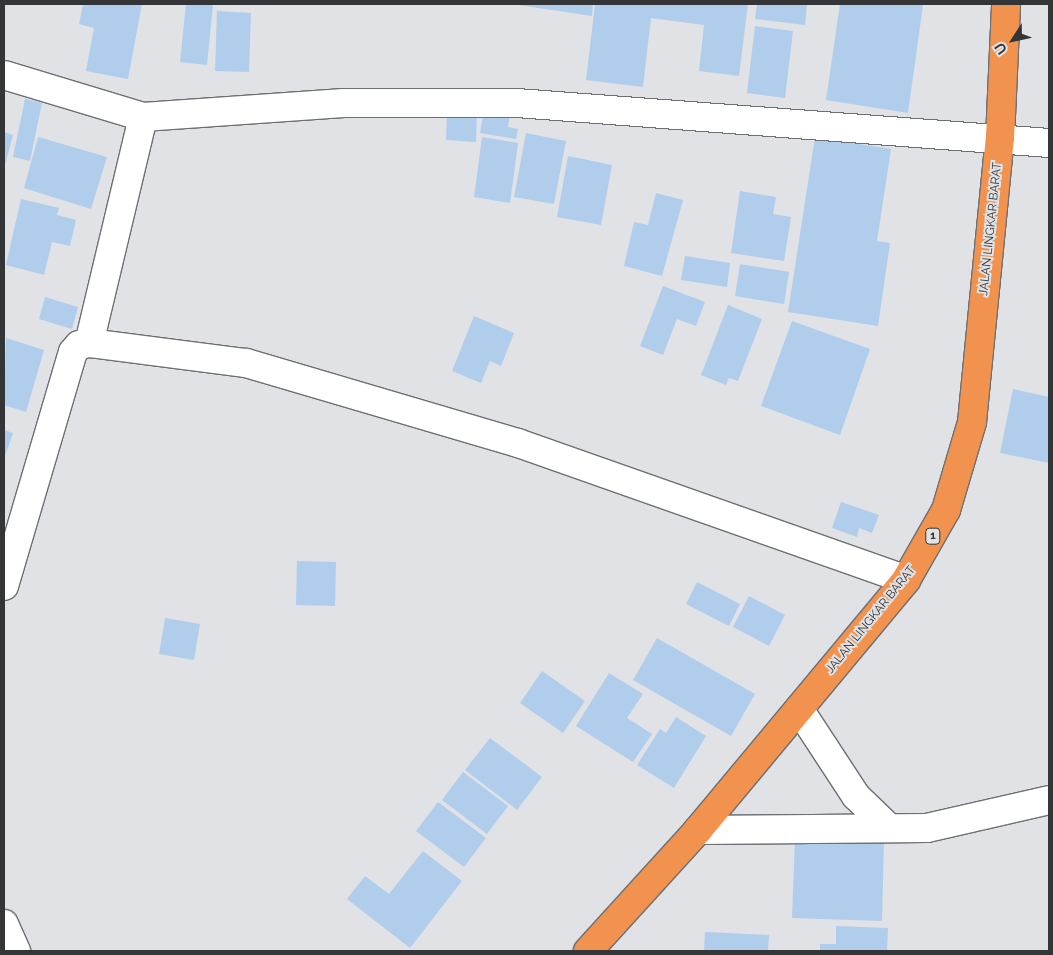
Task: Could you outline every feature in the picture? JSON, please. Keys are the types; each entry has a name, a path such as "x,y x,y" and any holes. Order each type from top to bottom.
{"highway":[{"name":"JALAN LINGKAR BARAT","path":"588,951 698,830 906,580 946,510 972,422 1000,138 1006,4"}],"street":[{"path":"4,75 143,117 344,102 517,103 1049,143"},
{"path":"89,344 143,117"},
{"path":"4,586 9,546 73,352 79,345 89,344 246,363 518,443 906,580"},
{"path":"799,709 856,796 888,827"},
{"path":"698,830 927,828 1049,800"},
{"path":"4,924 16,951"}],"building":[{"path":"83,4 142,4 128,79 86,71 94,28 79,24"},
{"path":"186,4 213,4 207,65 180,62"},
{"path":"512,4 593,4 592,16"},
{"path":"595,4 748,4 739,76 699,71 704,25 651,18 643,87 586,80"},
{"path":"757,4 807,4 805,25 755,19"},
{"path":"840,4 923,5 908,113 826,100"},
{"path":"217,11 251,13 249,72 215,71"},
{"path":"755,26 793,31 785,98 747,93"},
{"path":"25,99 42,103 30,161 13,157"},
{"path":"484,109 510,113 508,127 518,129 516,139 480,133"},
{"path":"447,111 477,112 476,142 446,140"},
{"path":"4,132 13,135 4,169"},
{"path":"526,133 566,141 554,204 514,197"},
{"path":"38,137 107,157 91,209 24,188"},
{"path":"482,137 518,143 510,203 474,197"},
{"path":"815,137 891,149 877,241 890,243 878,326 788,312"},
{"path":"568,156 612,165 601,225 557,217"},
{"path":"740,191 776,197 773,214 791,217 784,261 731,253"},
{"path":"656,193 683,200 662,276 624,266 634,222 648,225"},
{"path":"21,199 59,208 57,215 76,220 70,246 52,242 44,275 6,265"},
{"path":"685,256 730,263 727,287 681,280"},
{"path":"740,264 789,272 784,304 735,296"},
{"path":"663,286 705,302 696,326 677,319 663,355 640,346"},
{"path":"45,297 78,307 72,329 39,319"},
{"path":"728,305 762,319 738,381 729,378 726,385 701,375"},
{"path":"474,316 514,333 501,366 490,361 481,383 452,371"},
{"path":"792,321 870,349 840,435 761,406"},
{"path":"6,338 44,350 26,412 4,405"},
{"path":"1013,389 1049,397 1049,463 1000,453"},
{"path":"4,430 13,433 4,459"},
{"path":"841,502 879,515 872,533 859,528 857,537 832,528"},
{"path":"297,561 336,562 335,606 296,605"},
{"path":"697,582 740,604 729,626 686,604"},
{"path":"749,596 785,615 769,646 733,627"},
{"path":"165,618 200,624 194,660 159,654"},
{"path":"657,638 755,694 731,736 633,680"},
{"path":"542,671 585,701 563,733 520,703"},
{"path":"609,673 643,694 627,718 652,734 633,762 576,726"},
{"path":"676,717 706,736 674,788 637,765 660,729 666,733"},
{"path":"490,738 542,777 517,810 465,770"},
{"path":"463,772 508,806 487,834 442,800"},
{"path":"438,802 486,838 464,867 416,831"},
{"path":"795,838 884,841 882,921 792,918"},
{"path":"423,851 462,881 410,948 347,899 365,876 389,894"},
{"path":"836,926 888,928 887,951 820,951 820,944 836,944"},
{"path":"705,932 769,935 768,951 704,951"}]}
